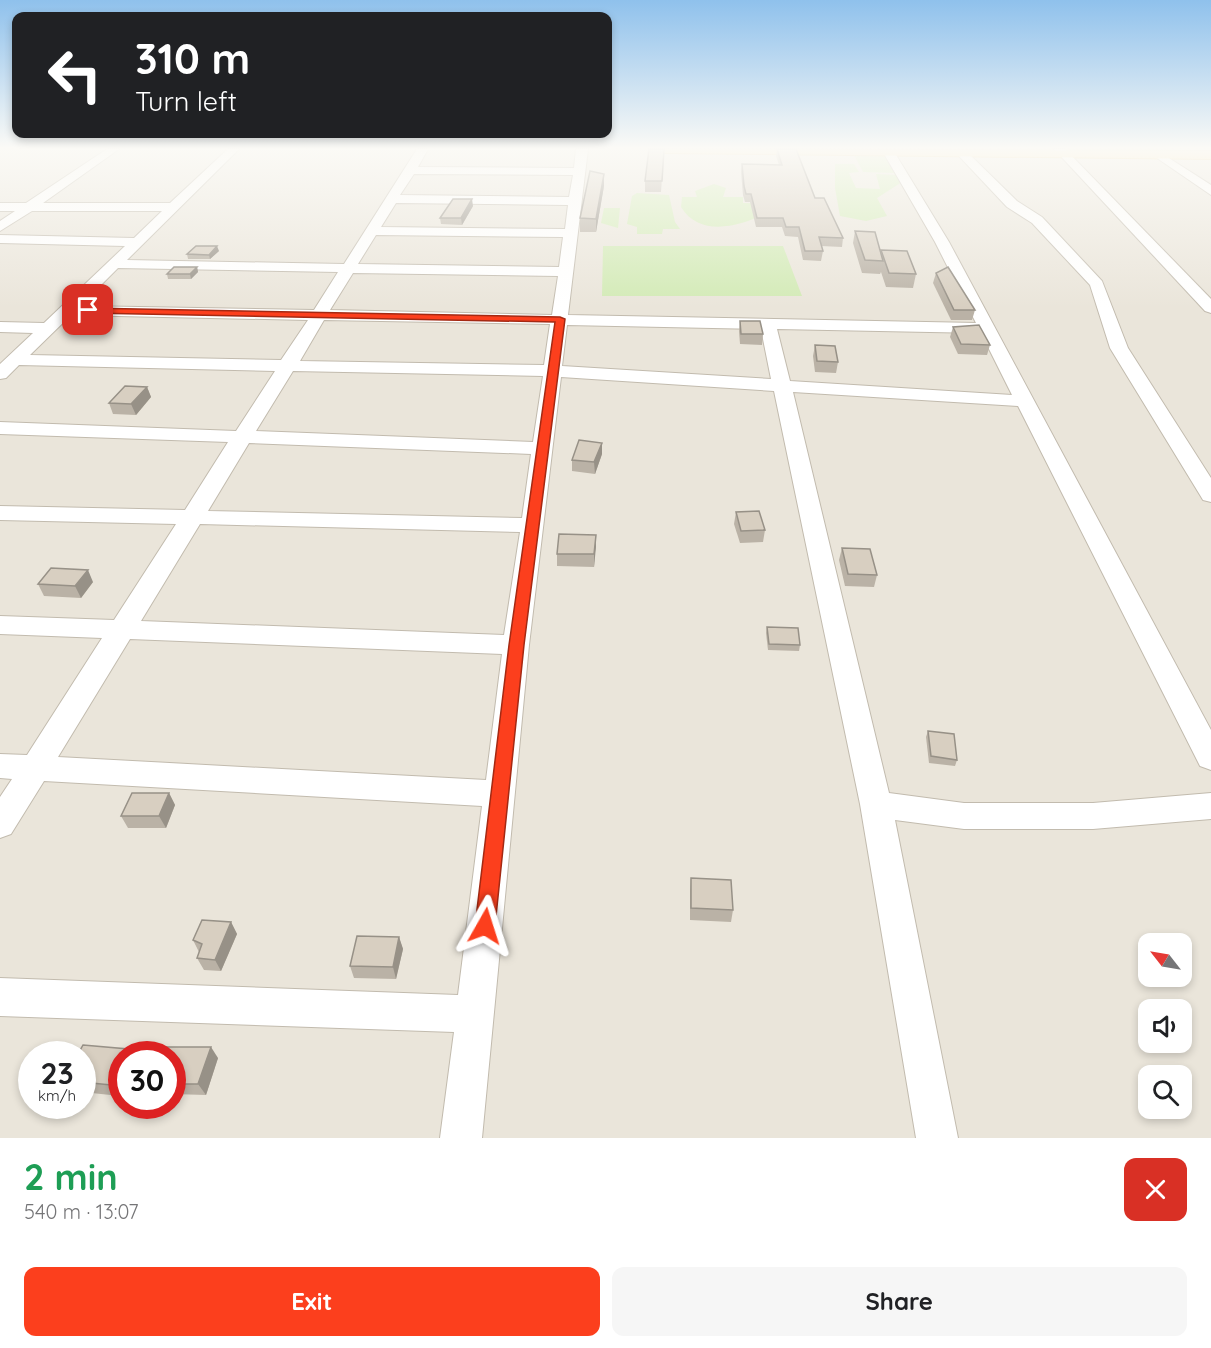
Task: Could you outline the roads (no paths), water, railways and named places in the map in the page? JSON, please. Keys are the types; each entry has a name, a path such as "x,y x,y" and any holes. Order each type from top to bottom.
{"street":[{"path":"0,227 36,202"},
{"path":"0,374 64,309 178,202"},
{"path":"0,824 389,202"},
{"path":"461,1138 516,645 567,272 574,202"},
{"path":"920,202 1211,758"},
{"path":"1010,202 1037,220 1097,284 1119,348 1211,495"},
{"path":"1110,202 1211,308"},
{"path":"0,207 173,207"},
{"path":"372,231 572,233"},
{"path":"0,239 135,242"},
{"path":"112,264 567,272"},
{"path":"64,309 986,328"},
{"path":"768,324 784,386 876,804 938,1138"},
{"path":"0,327 45,328"},
{"path":"14,360 553,371 1024,401"},
{"path":"0,428 543,448"},
{"path":"0,513 533,525"},
{"path":"0,625 516,645"},
{"path":"0,766 500,794"},
{"path":"876,804 964,816 1093,816 1211,806"},
{"path":"0,997 475,1014"}]}
